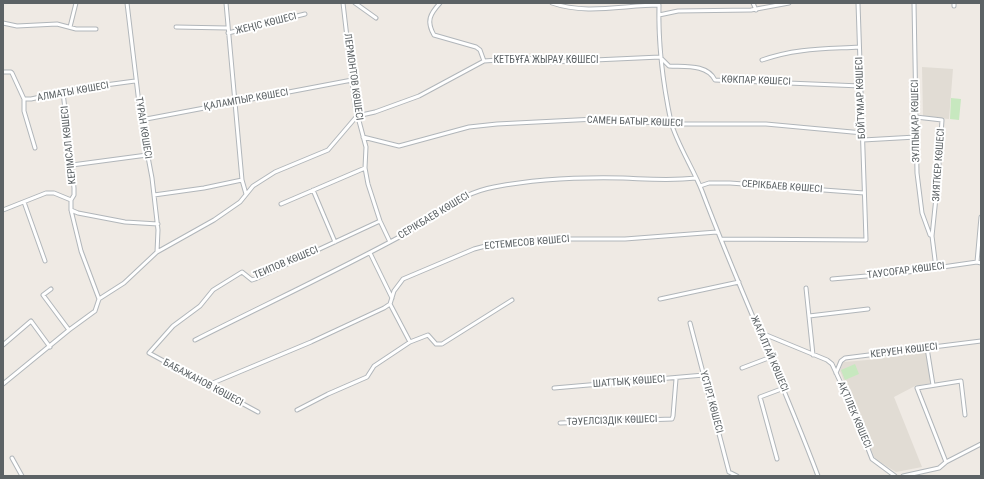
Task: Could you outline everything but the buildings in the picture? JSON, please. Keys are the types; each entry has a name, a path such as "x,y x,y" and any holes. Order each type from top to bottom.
{"street":[{"path":"70,27 76,3"},
{"name":"ТҰРАН КӨШЕСІ","path":"127,3 135,81 158,224 157,252"},
{"path":"226,3 227,28 234,80 234,102 242,180 246,194"},
{"name":"ЛЕРМОНТОВ КӨШЕСІ","path":"343,3 357,116 366,147 364,168 380,221 390,242"},
{"path":"356,3 376,18"},
{"path":"440,3 431,13 429,20 430,27 434,35 476,47 480,50 484,61"},
{"path":"552,3 566,8 659,5 660,57 672,124 696,178"},
{"path":"753,3 756,10"},
{"path":"659,15 678,11 756,10 789,3"},
{"name":"БОЙТҰМАР КӨШЕСІ","path":"721,239 866,240 858,3"},
{"name":"ЗҰЛПЫҚАР КӨШЕСІ","path":"914,3 916,137 922,213 930,235 932,236"},
{"name":"ЖЕҢІС КӨШЕСІ","path":"228,33 305,14"},
{"path":"3,23 17,26 43,24 76,29 96,29"},
{"path":"176,27 227,28"},
{"path":"762,60 809,49 859,47"},
{"name":"КЕТБҰҒА ЖЫРАУ КӨШЕСІ","path":"357,116 375,112 419,96 484,61 527,58 551,62 660,57"},
{"name":"КӨКПАР КӨШЕСІ","path":"660,57 669,66 704,68 712,74 714,80 861,86"},
{"name":"АЛМАТЫ КӨШЕСІ","path":"3,72 12,73 24,99 31,100 63,92 135,81"},
{"name":"ҚАЛАМПЫР КӨШЕСІ","path":"141,120 352,80"},
{"name":"КЕРІМСАЛ КӨШЕСІ","path":"63,92 74,188 74,195 71,200 71,210 81,251 98,299"},
{"path":"24,99 24,111 35,148"},
{"path":"3,384 69,330 95,311 98,299 124,283 157,252 214,220 240,202 253,186 275,172 328,150 357,116"},
{"name":"ЗИЯТКЕР КӨШЕСІ","path":"916,117 942,120 937,193 932,236"},
{"name":"САМЕН БАТЫР КӨШЕСІ","path":"363,137 399,146 469,127 497,124 596,119 672,124 766,124 863,133"},
{"path":"863,140 916,137"},
{"path":"72,165 147,155"},
{"path":"281,204 364,168"},
{"name":"СЕРІКБАЕВ КӨШЕСІ","path":"195,340 406,234 431,216 473,193 493,187 554,179 624,178 647,181 696,178"},
{"name":"ЖАҒАЛТАЙ КӨШЕСІ","path":"696,178 717,232 784,388 818,476"},
{"path":"154,195 204,188 242,180"},
{"name":"СЕРІКБАЕВ КӨШЕСІ","path":"700,186 709,183 730,183 864,193"},
{"path":"313,190 335,242"},
{"path":"3,210 50,193 71,200"},
{"path":"24,202 45,261"},
{"path":"71,210 78,213 125,222 158,224"},
{"path":"977,262 981,217"},
{"name":"ТЕИПОВ КӨШЕСІ","path":"149,353 173,326 200,306 218,286 242,272 252,280 255,279 380,221"},
{"name":"ЕСТЕМЕСОВ КӨШЕСІ","path":"390,304 394,291 404,279 474,249 493,244 558,239 625,239 717,232"},
{"path":"932,236 936,268"},
{"path":"370,253 392,298"},
{"name":"ТАУCОҒАР КӨШЕСІ","path":"832,279 977,262 981,263"},
{"path":"660,299 739,282"},
{"path":"51,288 43,295 69,330"},
{"path":"806,288 813,355"},
{"path":"298,410 328,394 367,377 374,366 410,342 428,335 436,344 442,344 512,300"},
{"path":"208,385 311,342 390,304 410,342"},
{"path":"809,316 868,309"},
{"path":"3,345 31,321 50,346"},
{"name":"ҮСТІРТ КӨШЕСІ","path":"690,324 730,472 736,476"},
{"name":"АҚТІЛЕК КӨШЕСІ","path":"759,332 827,360 832,364 872,459 895,476"},
{"name":"КЕРУЕН КӨШЕСІ","path":"836,373 841,361 845,358 981,341"},
{"path":"926,348 933,385"},
{"name":"БАБАЖАНОВ КӨШЕСІ","path":"149,353 258,412"},
{"path":"742,368 771,357"},
{"name":"ШАТТЫҚ КӨШЕСІ","path":"554,388 676,379 704,375"},
{"name":"ТӘУЕЛСІЗДІК КӨШЕСІ","path":"560,423 672,418 674,416 676,379"},
{"path":"946,462 917,388 961,381 965,414"},
{"path":"777,459 760,397 784,388"},
{"path":"903,476 939,468 946,462 981,444"},
{"path":"12,458 22,476"}],"shaded area":[{"path":"922,67 953,69 949,119 923,117"},
{"path":"926,351 932,383 915,386 894,397 922,467 896,472 875,459 840,371 843,362 879,359"}],"green space":[{"path":"951,98 961,99 959,120 950,119"},
{"path":"855,364 859,374 845,380 841,370"}]}
